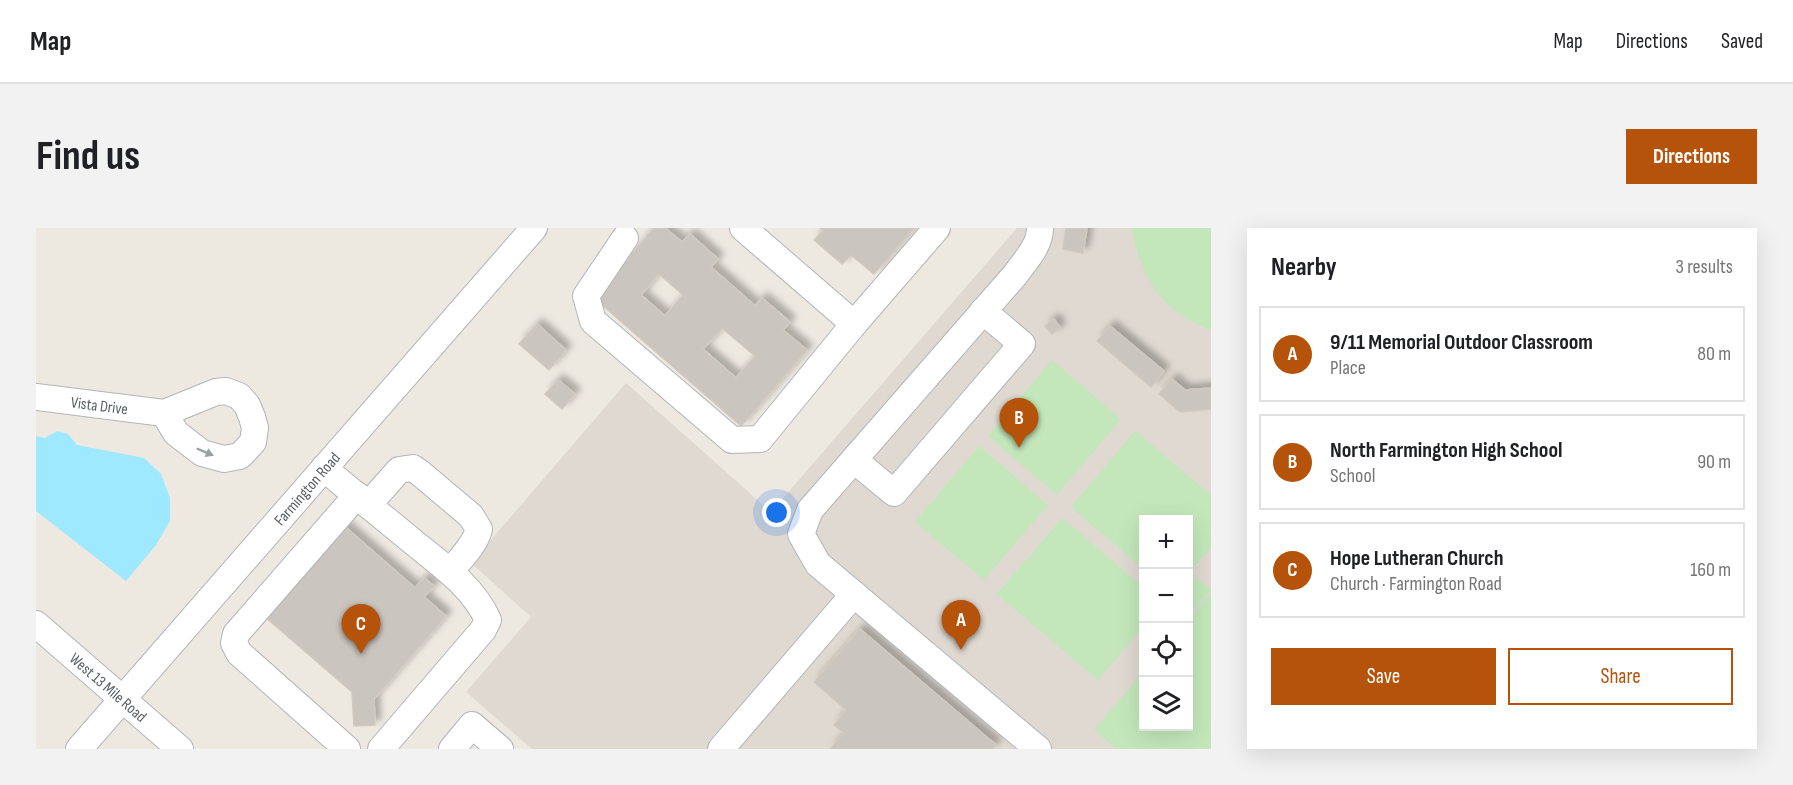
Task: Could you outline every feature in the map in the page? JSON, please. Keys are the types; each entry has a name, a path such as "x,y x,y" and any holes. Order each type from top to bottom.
{"street":[{"name":"Farmington Road","path":"79,749 534,228"},
{"path":"743,228 854,324"},
{"path":"625,231 586,296 593,321 732,440 760,439 854,324 937,228"},
{"path":"1038,749 818,564 801,534 810,510 1015,275 1032,252 1040,236 1040,228"},
{"path":"854,460 894,494 1022,344 983,311"},
{"name":"Vista Drive","path":"36,397 164,413"},
{"path":"324,468 450,572 471,593 488,620 483,630 381,749"},
{"path":"347,749 239,653 234,643 236,634 363,500 399,470 413,468 420,473 471,516 479,528 473,542 450,572"},
{"path":"721,749 854,594"},
{"name":"West 13 Mile Road","path":"36,624 180,749"},
{"path":"452,749 472,725 500,749"}],"shaded area":[{"path":"1017,228 1211,228 1211,749 532,749 466,692 531,617 471,563 626,383 771,512"}],"green space":[{"path":"1132,228 1211,228 1211,330 1178,313 1165,302 1151,284 1137,251"},
{"path":"1052,360 1121,419 1057,495 988,436"},
{"path":"1135,431 1211,495 1211,547 1193,568 1193,515 1139,515 1139,566 1071,507"},
{"path":"979,446 1048,505 984,580 915,522"},
{"path":"1062,518 1139,584 1139,632 1098,680 997,594"},
{"path":"1193,578 1211,590 1193,611"},
{"path":"1211,593 1211,749 1117,749 1094,730 1139,677 1139,731 1193,731 1193,614"}],"water":[{"path":"57,431 68,434 77,445 144,458 161,474 170,498 170,521 156,545 126,581 36,511 36,436 45,438"}],"building":[{"path":"654,228 665,228 682,242 690,234 718,259 711,267 755,306 762,298 790,322 783,330 807,350 741,426 594,298","holes":["659,274 683,295 665,316 641,295","722,328 755,356 736,378 703,349"]},
{"path":"820,228 914,228 874,274 851,255 842,264 814,240 823,231"},
{"path":"1066,228 1087,228 1083,253 1063,249"},
{"path":"1054,319 1060,328 1052,334 1045,326"},
{"path":"537,324 566,350 549,370 519,344"},
{"path":"1110,326 1164,371 1151,387 1097,341"},
{"path":"1172,379 1185,390 1211,388 1211,409 1180,412 1159,394"},
{"path":"558,380 575,394 562,409 545,394"},
{"path":"343,525 415,588 424,578 434,586 424,597 446,616 374,699 375,725 354,726 352,692 264,616"},
{"path":"860,629 996,745 992,749 830,749 844,733 834,725 846,710 814,682"}],"place":[{"name":"North Farmington High School","path":"1019,448"},
{"name":"9/11 Memorial Outdoor Classroom","path":"961,650"},
{"name":"Hope Lutheran Church","path":"361,654"}]}
